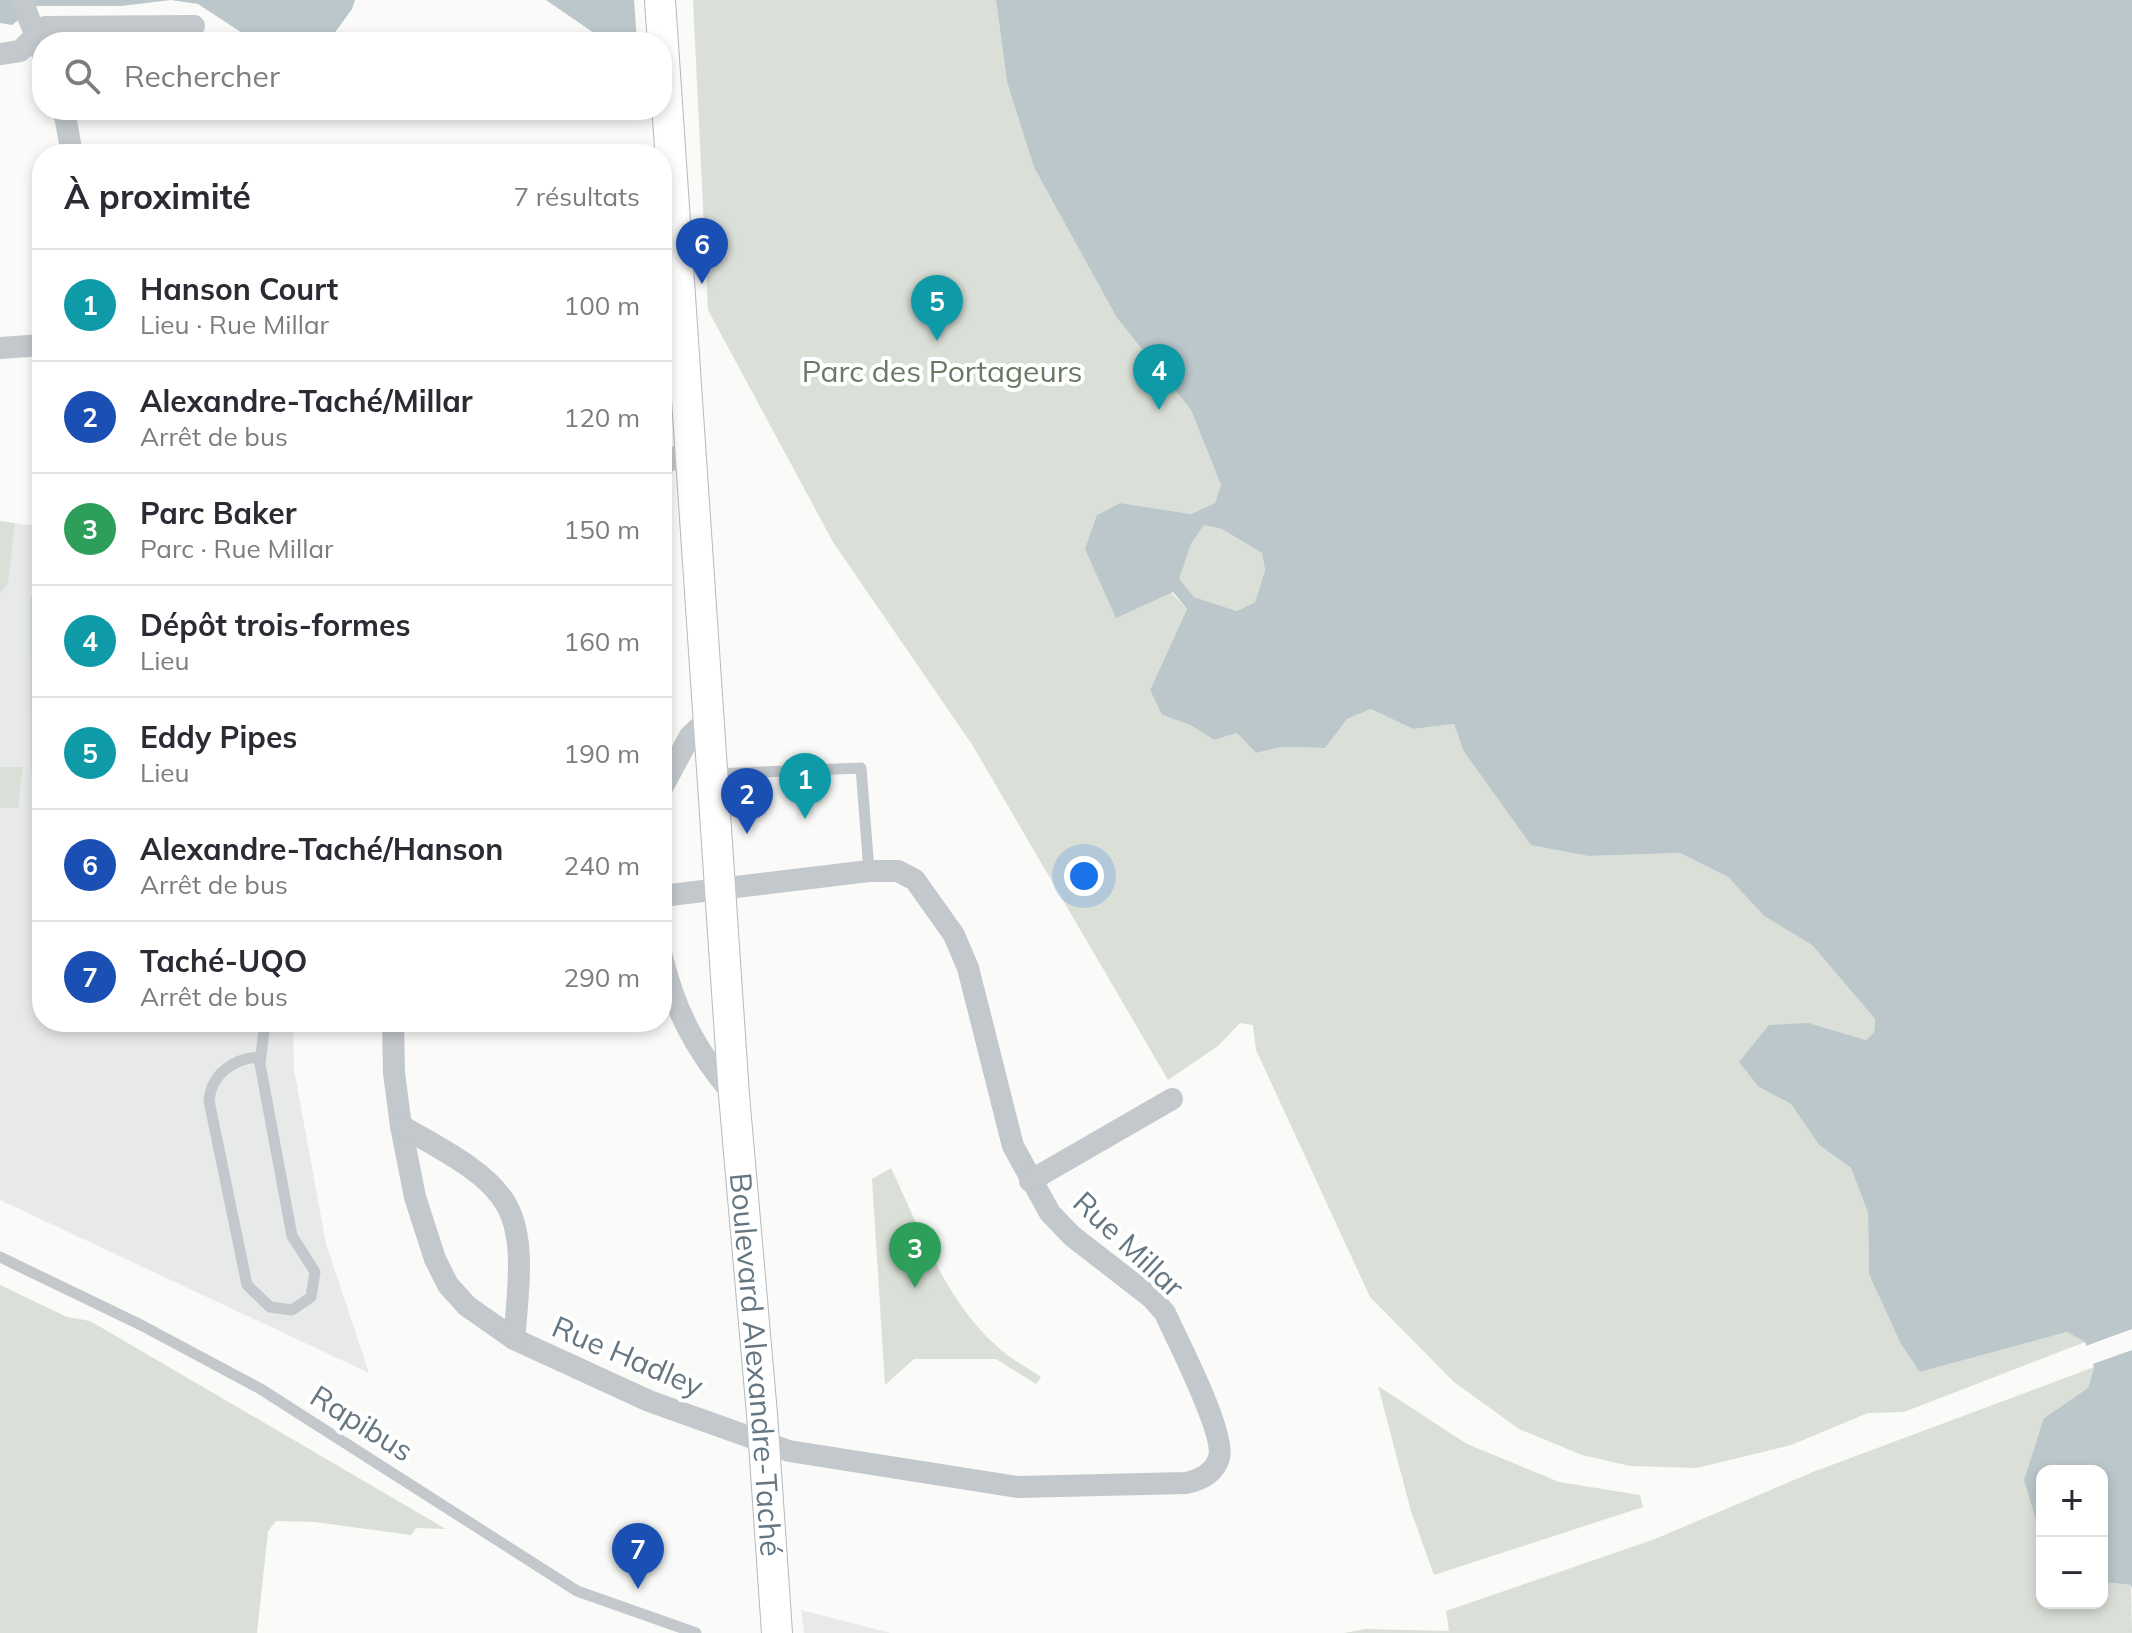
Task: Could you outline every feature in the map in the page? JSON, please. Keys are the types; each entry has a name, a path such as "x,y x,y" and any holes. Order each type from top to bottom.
{"main road":[{"name":"Boulevard Alexandre-Taché","path":"660,0 661,32"},
{"name":"Boulevard Alexandre-Taché","path":"664,120 665,144"},
{"name":"Boulevard Alexandre-Taché","path":"672,334 676,457 707,720 777,1633"}],"street":[{"path":"0,54 20,51 32,27 194,26"},
{"path":"66,120 70,144"},
{"path":"0,348 32,346"},
{"path":"672,769 690,736 707,720"},
{"name":"Rue Millar","path":"672,895 869,871 898,871 915,880 954,935 968,968 1013,1146 1030,1181 1060,1225 1152,1298 1165,1313 1217,1430 1219,1457 1212,1471 1186,1483 1017,1487 789,1451 764,1442"},
{"path":"672,989 683,1025 711,1069 734,1095"},
{"name":"Rue Hadley","path":"393,1032 394,1073 401,1126 415,1197 435,1259 448,1285 467,1306 514,1339 649,1401 764,1442"},
{"path":"1030,1181 1172,1099"},
{"name":"Rue Hadley","path":"401,1126 477,1170 501,1192 514,1220 520,1250 514,1339"}],"lane":[{"path":"711,774 861,768 869,871"},
{"path":"260,1057 244,1059 228,1067 214,1083 209,1101 246,1281 262,1303 292,1310 303,1305 315,1287 313,1267 292,1236 260,1057 264,1032"},
{"name":"Rapibus","path":"0,1257 141,1325 259,1388 577,1591 696,1633"}],"shaded area":[{"path":"0,0 171,0 121,6 36,6 12,25 0,23"},
{"path":"171,0 355,0 335,32 241,32 198,4"},
{"path":"546,0 634,0 636,32 592,32"},
{"path":"996,0 2132,0 2132,1589 2131,1585 2108,1583 2108,1465 2036,1465 2036,1520 2024,1480 2044,1418 2088,1388 2094,1367 2085,1342 2067,1332 1920,1372 1901,1344 1869,1274 1868,1213 1851,1168 1819,1145 1791,1104 1759,1087 1739,1062 1769,1025 1809,1023 1866,1040 1874,1032 1875,1019 1812,945 1764,916 1728,877 1680,853 1589,856 1531,845 1463,750 1454,724 1413,729 1371,709 1347,719 1325,748 1282,747 1256,753 1237,733 1214,740 1190,725 1162,715 1150,690 1187,609 1173,592 1116,618 1085,549 1097,515 1120,503 1191,514 1215,503 1221,485 1191,410 1117,318 1034,167 1007,82","holes":["1204,525 1222,529 1262,553 1265,570 1255,602 1237,611 1194,597 1179,579 1191,544"]},
{"path":"15,523 32,526 32,1032 293,1032 294,1069 326,1244 369,1373 0,1200 0,593 8,583"},
{"path":"801,1610 891,1633 804,1633"}],"green space":[{"name":"Parc des Portageurs","path":"693,0 996,0 1007,82 1035,167 1117,318 1191,410 1221,485 1215,503 1191,514 1120,503 1097,515 1187,609 1150,690 1162,715 1190,725 1214,740 1237,733 1256,753 1282,747 1324,748 1347,719 1371,709 1413,729 1454,724 1463,750 1589,856 1680,853 1728,877 1764,916 1812,945 1875,1019 1874,1032 1866,1040 1809,1023 1759,1087 1791,1104 1819,1145 1851,1168 1868,1213 1869,1274 1920,1372 2067,1332 2085,1342 1904,1412 1868,1413 1791,1445 1697,1468 1630,1466 1582,1455 1519,1429 1454,1382 1370,1297 1256,1050 1253,1025 1240,1023 1218,1046 1168,1080 973,746 833,542 708,310"},
{"path":"0,521 15,523 8,584 0,593"},
{"path":"1204,525 1222,529 1262,553 1265,570 1255,602 1237,611 1194,597 1178,579 1191,544"},
{"path":"30,597 32,597 32,770"},
{"path":"0,767 23,767 18,808 0,808"},
{"path":"891,1168 936,1265 964,1310 1000,1349 1041,1377 1036,1384 996,1359 914,1359 885,1385 872,1179"},
{"path":"0,1285 67,1317 90,1321 446,1529 416,1528 411,1535 315,1522 276,1521 268,1531 257,1633 0,1633"},
{"path":"2094,1367 2088,1388 2044,1418 2042,1465 2036,1465 2036,1609 2108,1609 2108,1583 2131,1585 2132,1633 1344,1633 1365,1629 1449,1631 1446,1611 1655,1539 1813,1472"},
{"path":"1378,1386 1467,1444 1559,1482 1640,1495 1643,1507 1434,1575 1411,1511"}],"pier":[{"path":"2132,1329 2132,1350 2090,1365 2083,1347"}],"place":[{"name":"Alexandre-Taché/Hanson","path":"702,284"},
{"name":"Eddy Pipes","path":"937,341"},
{"name":"Dépôt trois-formes","path":"1159,410"},
{"name":"Hanson Court","path":"805,819"},
{"name":"Alexandre-Taché/Millar","path":"747,834"},
{"name":"Parc Baker","path":"915,1288"},
{"name":"Taché-UQO","path":"638,1589"}]}
